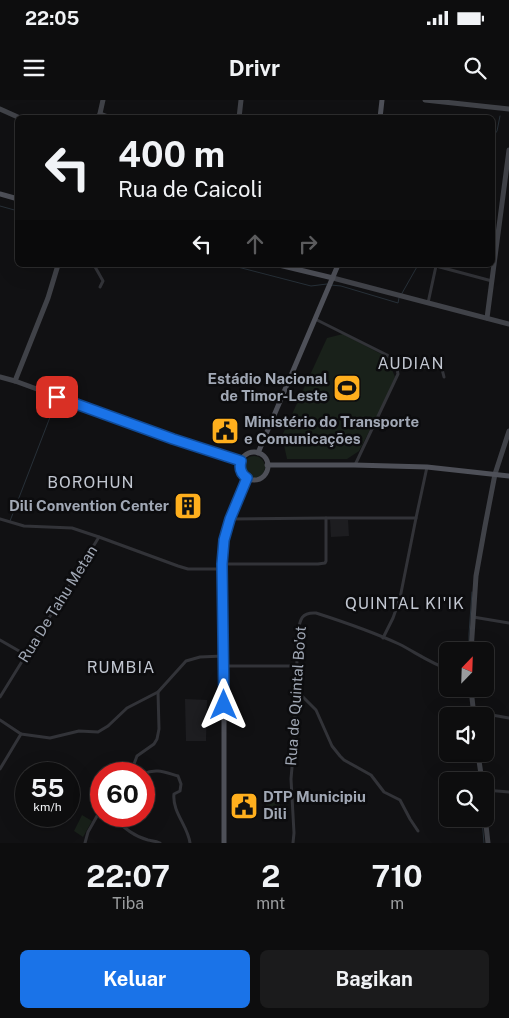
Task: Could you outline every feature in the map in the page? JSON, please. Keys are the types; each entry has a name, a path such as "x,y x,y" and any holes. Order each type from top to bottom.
{"main road":[{"path":"380,115 382,100"},
{"path":"0,194 15,198"},
{"path":"287,267 333,278"},
{"path":"258,453 337,267"},
{"path":"250,453 258,453 264,458 267,466 265,473 259,479 247,478 240,469 241,461 250,453"},
{"path":"267,466 354,465 428,467 509,476"},
{"path":"224,843 222,567 224,540 230,519 247,478"}],"street":[{"path":"100,115 103,100"},
{"path":"239,115 241,100"},
{"path":"425,100 509,109"},
{"path":"0,109 15,116"},
{"path":"495,240 509,150"},
{"path":"502,203 509,204"},
{"path":"15,381 48,298 57,267"},
{"path":"95,267 103,280 100,287"},
{"path":"428,303 436,267"},
{"path":"440,267 492,281"},
{"path":"487,318 493,267"},
{"path":"333,278 509,324"},
{"path":"315,319 387,355 393,360 397,368 398,374 354,465"},
{"path":"397,368 441,368 444,377"},
{"path":"0,377 173,439 241,461"},
{"path":"472,642 476,576 495,474 509,431"},
{"path":"383,638 400,598 428,467"},
{"path":"0,519 24,526 72,528 188,569 325,563 326,518"},
{"path":"230,519 416,518"},
{"name":"Rua De Tahu Metan","path":"0,697 99,537"},
{"name":"Rua de Quintal Bo'ot","path":"293,843 291,779 298,632 301,619 306,614 316,613 400,645 439,665"},
{"path":"473,617 509,623"},
{"path":"0,640 26,655"},
{"path":"0,720 21,734 50,738 79,731 98,732 108,726 127,708 158,692 186,661 200,657 224,656"},
{"path":"224,666 297,666"},
{"path":"296,690 316,710 332,746 340,756 371,775 384,792 400,800 418,831"},
{"path":"135,762 138,756 154,744 157,739 159,729 158,692"},
{"path":"494,715 509,718"},
{"path":"0,769 21,734"},
{"path":"155,770 178,776 181,784 180,791 174,794 174,799 177,812 190,843"},
{"path":"494,791 509,792"},
{"path":"85,843 91,827"},
{"path":"123,827 128,832 137,836 160,843"},
{"path":"486,827 488,843"}],"shaded area":[{"name":"Estádio Nacional de Timor-Leste","path":"343,334 387,357 395,377 383,405 359,451 347,459 287,459 282,436 327,338"},
{"path":"254,456 262,459 265,467 262,475 254,478 246,475 243,467 246,459"},
{"path":"330,520 348,520 349,536 331,537"},
{"path":"185,699 207,700 206,741 186,741"},
{"path":"280,790 280,821 266,819 266,791"},
{"path":"82,815 90,820 90,825 83,837 74,831 76,827 80,827"}],"waterway":[{"path":"495,134 500,116"},
{"path":"0,206 15,210"},
{"path":"238,267 311,286 327,284"},
{"path":"401,295 417,267"},
{"path":"331,285 341,286 398,303 399,298"},
{"path":"10,521 57,399"},
{"path":"469,642 472,592"},
{"path":"483,827 484,843"}],"place":[{"name":"Estádio Nacional de Timor-Leste","path":"347,388"},
{"name":"Ministério do Transporte e Comunicações","path":"225,431"},
{"name":"Dili Convention Center","path":"188,506"},
{"name":"DTP Municipiu Dili","path":"244,806"}],"district":[{"name":"AUDIAN","path":"411,363"},
{"name":"BOROHUN","path":"91,482"},
{"name":"QUINTAL KI'IK","path":"405,603"},
{"name":"RUMBIA","path":"121,667"}],"route":[{"path":"57,397 173,439 241,461 240,469 247,478 230,519 224,540 222,569 224,705"}]}
